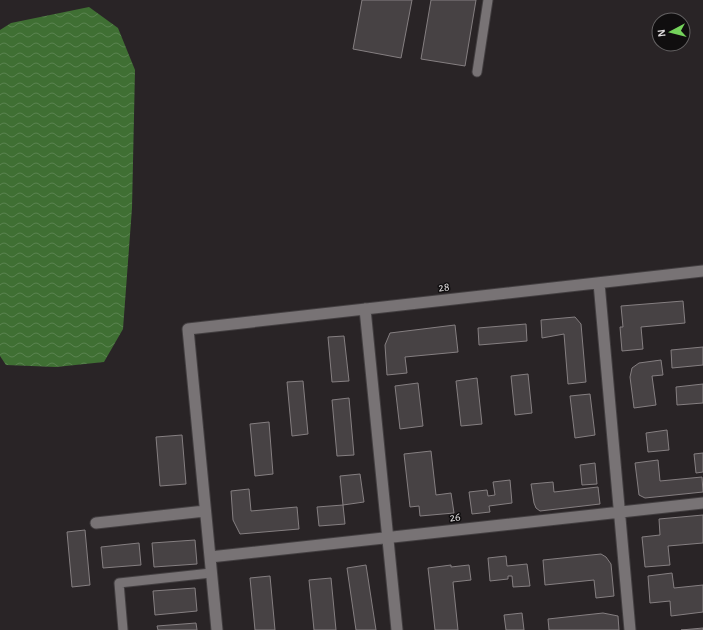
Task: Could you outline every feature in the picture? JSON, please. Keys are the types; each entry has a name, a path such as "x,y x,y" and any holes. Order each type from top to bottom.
{"street":[{"name":"28","path":"205,511 188,329 703,272"},
{"path":"599,283 630,630"},
{"path":"365,309 397,630"},
{"name":"26","path":"210,557 703,503"},
{"path":"96,523 205,511 217,630"}],"lane":[{"path":"477,72 488,0"},
{"path":"123,630 119,583 211,573"}],"water":[{"path":"89,7 118,28 135,70 132,208 123,329 104,362 56,367 6,365 0,356 0,30 11,23"}],"building":[{"path":"362,0 412,0 401,58 353,49"},
{"path":"431,0 476,0 465,66 421,59"},
{"path":"683,301 685,323 641,327 643,349 622,351 620,327 623,327 621,306"},
{"path":"575,317 581,324 586,382 568,384 564,334 542,338 541,320"},
{"path":"526,324 527,341 479,345 478,328"},
{"path":"455,325 458,352 405,357 407,373 387,375 385,345 390,333"},
{"path":"344,336 349,381 332,382 328,337"},
{"path":"703,347 703,365 672,368 671,350"},
{"path":"661,360 663,375 652,376 656,405 634,408 630,377 632,368 639,363"},
{"path":"528,374 532,413 515,415 511,376"},
{"path":"477,378 482,424 461,426 456,381"},
{"path":"303,381 308,434 292,436 287,382"},
{"path":"418,383 423,426 400,429 395,386"},
{"path":"703,384 703,403 677,405 676,387"},
{"path":"590,394 595,435 575,438 570,396"},
{"path":"349,398 354,455 337,456 332,400"},
{"path":"269,422 273,474 255,476 250,424"},
{"path":"667,430 669,450 648,452 646,433"},
{"path":"182,435 186,484 160,486 156,437"},
{"path":"431,451 436,495 451,493 454,513 420,516 419,506 410,507 404,454"},
{"path":"703,453 703,472 696,473 694,454"},
{"path":"658,460 660,481 702,477 703,492 645,498 639,495 635,463"},
{"path":"595,463 597,484 582,485 580,465"},
{"path":"360,474 364,502 343,505 340,476"},
{"path":"510,480 512,503 489,506 490,512 472,514 469,492 487,490 488,496 495,495 493,482"},
{"path":"553,482 554,492 598,487 600,504 540,511 536,508 534,503 531,484"},
{"path":"249,489 251,511 297,507 299,529 240,534 233,520 231,491"},
{"path":"343,505 345,524 319,526 317,507"},
{"path":"703,515 703,543 668,546 670,565 645,567 642,537 660,535 659,519"},
{"path":"85,530 90,585 72,587 67,532"},
{"path":"195,540 197,564 154,567 152,543"},
{"path":"139,543 141,565 103,568 101,547"},
{"path":"601,554 606,557 611,564 614,596 596,598 594,580 545,585 543,560"},
{"path":"506,556 507,566 527,564 530,586 513,587 512,576 508,576 508,579 490,581 488,558"},
{"path":"366,565 376,630 356,630 347,568"},
{"path":"451,565 451,567 469,565 471,580 453,582 458,630 435,630 428,568"},
{"path":"672,573 674,588 703,585 703,612 671,616 670,601 650,603 648,576"},
{"path":"270,576 275,630 255,630 250,578"},
{"path":"331,578 336,630 314,630 309,580"},
{"path":"195,588 197,611 155,615 153,591"},
{"path":"522,613 524,630 506,630 504,615"},
{"path":"603,613 618,616 619,630 549,630 548,619"},
{"path":"196,623 197,630 158,630 157,626"},
{"path":"703,628 703,630 681,630"}]}
